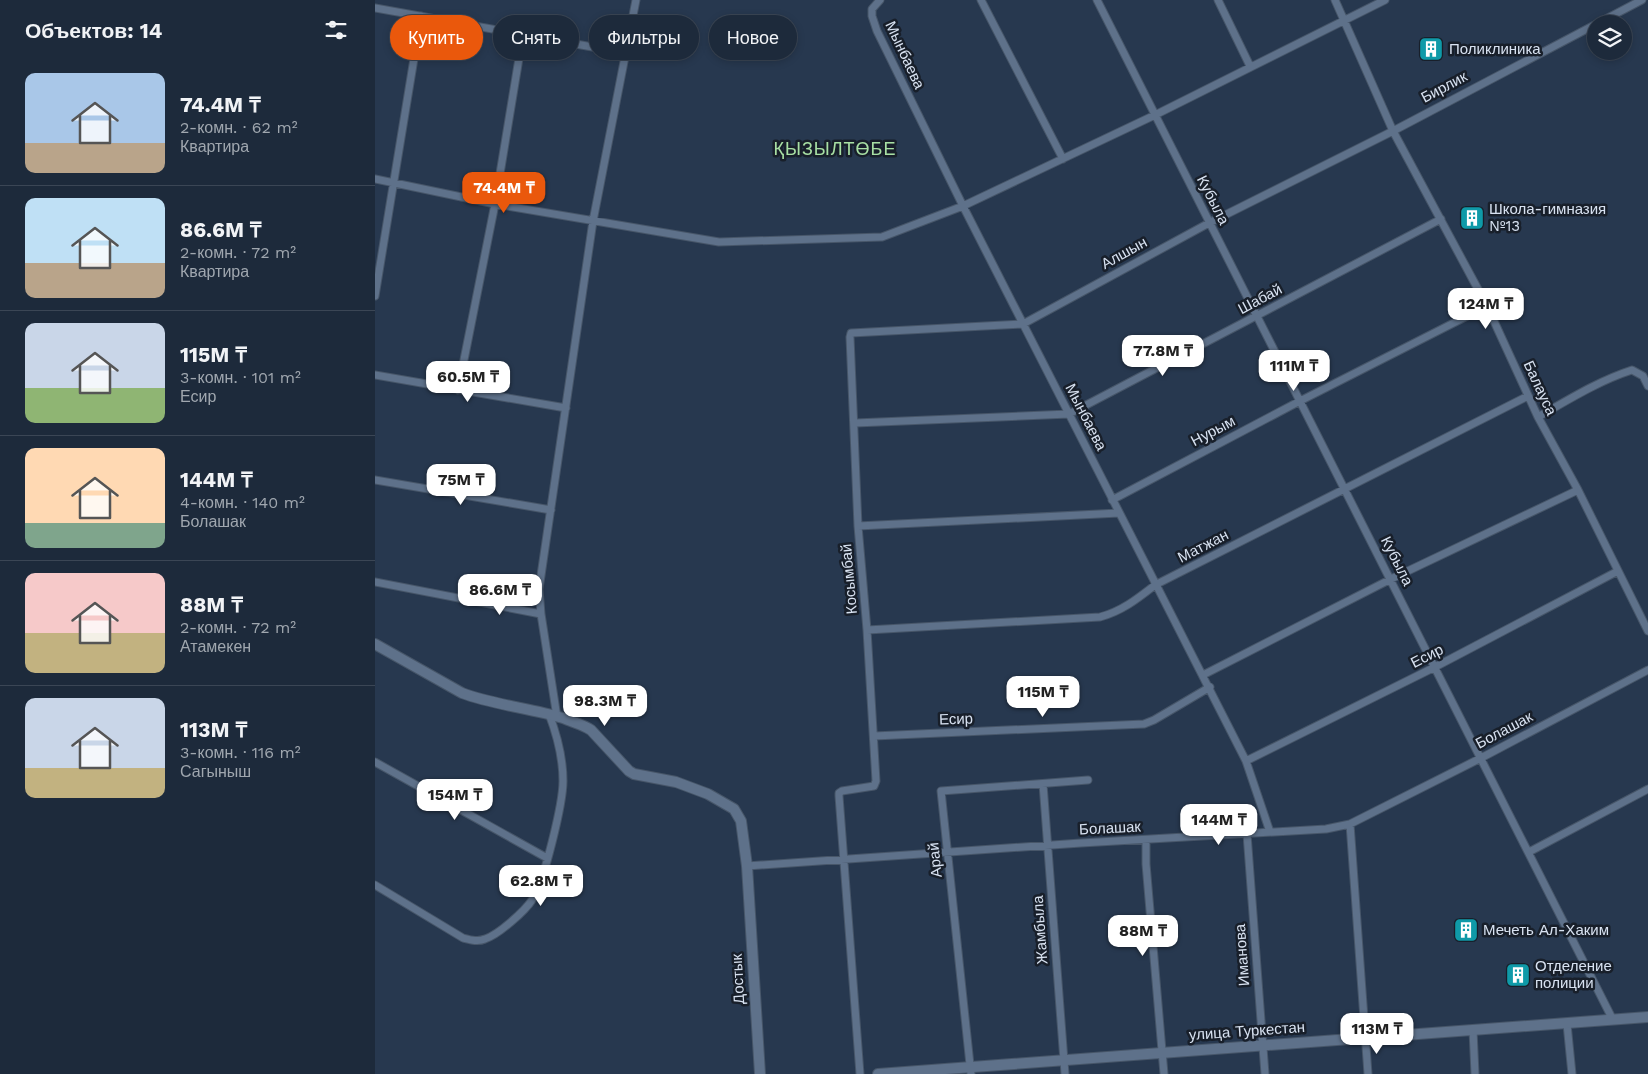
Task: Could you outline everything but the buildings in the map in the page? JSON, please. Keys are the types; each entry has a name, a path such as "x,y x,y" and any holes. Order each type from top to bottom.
{"street":[{"path":"633,15 636,0"},
{"name":"Мынбаева","path":"881,0 872,9 872,16 877,31 963,206 1246,761 1270,832"},
{"path":"981,0 1063,159"},
{"name":"Кубыла","path":"1097,0 1613,1020"},
{"path":"1218,0 1251,66"},
{"name":"Балауса","path":"1335,0 1393,131 1487,306 1537,417 1578,490 1648,631"},
{"path":"375,179 495,204 719,242 882,237 963,206 1063,159 1385,0"},
{"name":"Бирлик","path":"1393,131 1642,0"},
{"path":"375,8 415,15"},
{"path":"375,296 414,60"},
{"path":"458,390 495,204 519,60"},
{"path":"375,885 463,938 473,941 486,939 495,934 532,901 547,858 563,785 563,771 553,715 539,589 593,221 625,60"},
{"name":"Алшын","path":"851,333 1023,324 1209,223 1393,131"},
{"name":"Шабай","path":"855,423 1069,414 1441,220"},
{"name":"Нурым","path":"1112,500 1300,401 1487,306"},
{"name":"Косымбай","path":"843,860 839,793 876,785 867,630 858,526 851,333"},
{"path":"1537,417 1597,385 1632,370 1643,376 1648,386"},
{"path":"375,375 566,408"},
{"name":"Матжан","path":"867,630 1100,617 1116,613 1129,606 1155,585 1528,396"},
{"path":"375,480 551,510"},
{"path":"1203,675 1391,579 1578,490"},
{"path":"858,526 1119,513"},
{"name":"Есир","path":"1246,761 1435,668 1618,571"},
{"path":"375,582 541,614"},
{"name":"Достык","path":"375,644 462,693 475,698 553,715 585,726 634,774 675,782 708,794 737,812 743,827 747,866 760,1074"},
{"name":"Болашак","path":"747,866 1326,829 1350,824 1481,758 1648,670"},
{"name":"Есир","path":"874,736 1143,724 1154,720 1209,687"},
{"path":"375,762 547,858"},
{"name":"Арай","path":"971,1070 941,791 1088,780"},
{"name":"Жамбыла","path":"1043,784 1065,1074"},
{"path":"1529,852 1648,789"},
{"path":"1350,824 1368,1074"},
{"name":"Иманова","path":"1247,834 1265,1074"},
{"path":"1146,840 1146,864 1164,1074"},
{"path":"843,860 860,1074"},
{"name":"улица Туркестан","path":"878,1074 971,1070 1064,1060 1648,1017"},
{"path":"1567,1024 1572,1074"},
{"path":"1473,1030 1475,1074"}],"place":[{"name":"Поликлиника","path":"1431,49"},
{"name":"Школа-гимназия №13","path":"1472,218"},
{"name":"Мечеть Ал-Хаким","path":"1466,930"},
{"name":"Отделение полиции","path":"1518,975"}],"district":[{"name":"ҚЫЗЫЛТӨБЕ","path":"835,149"}]}
